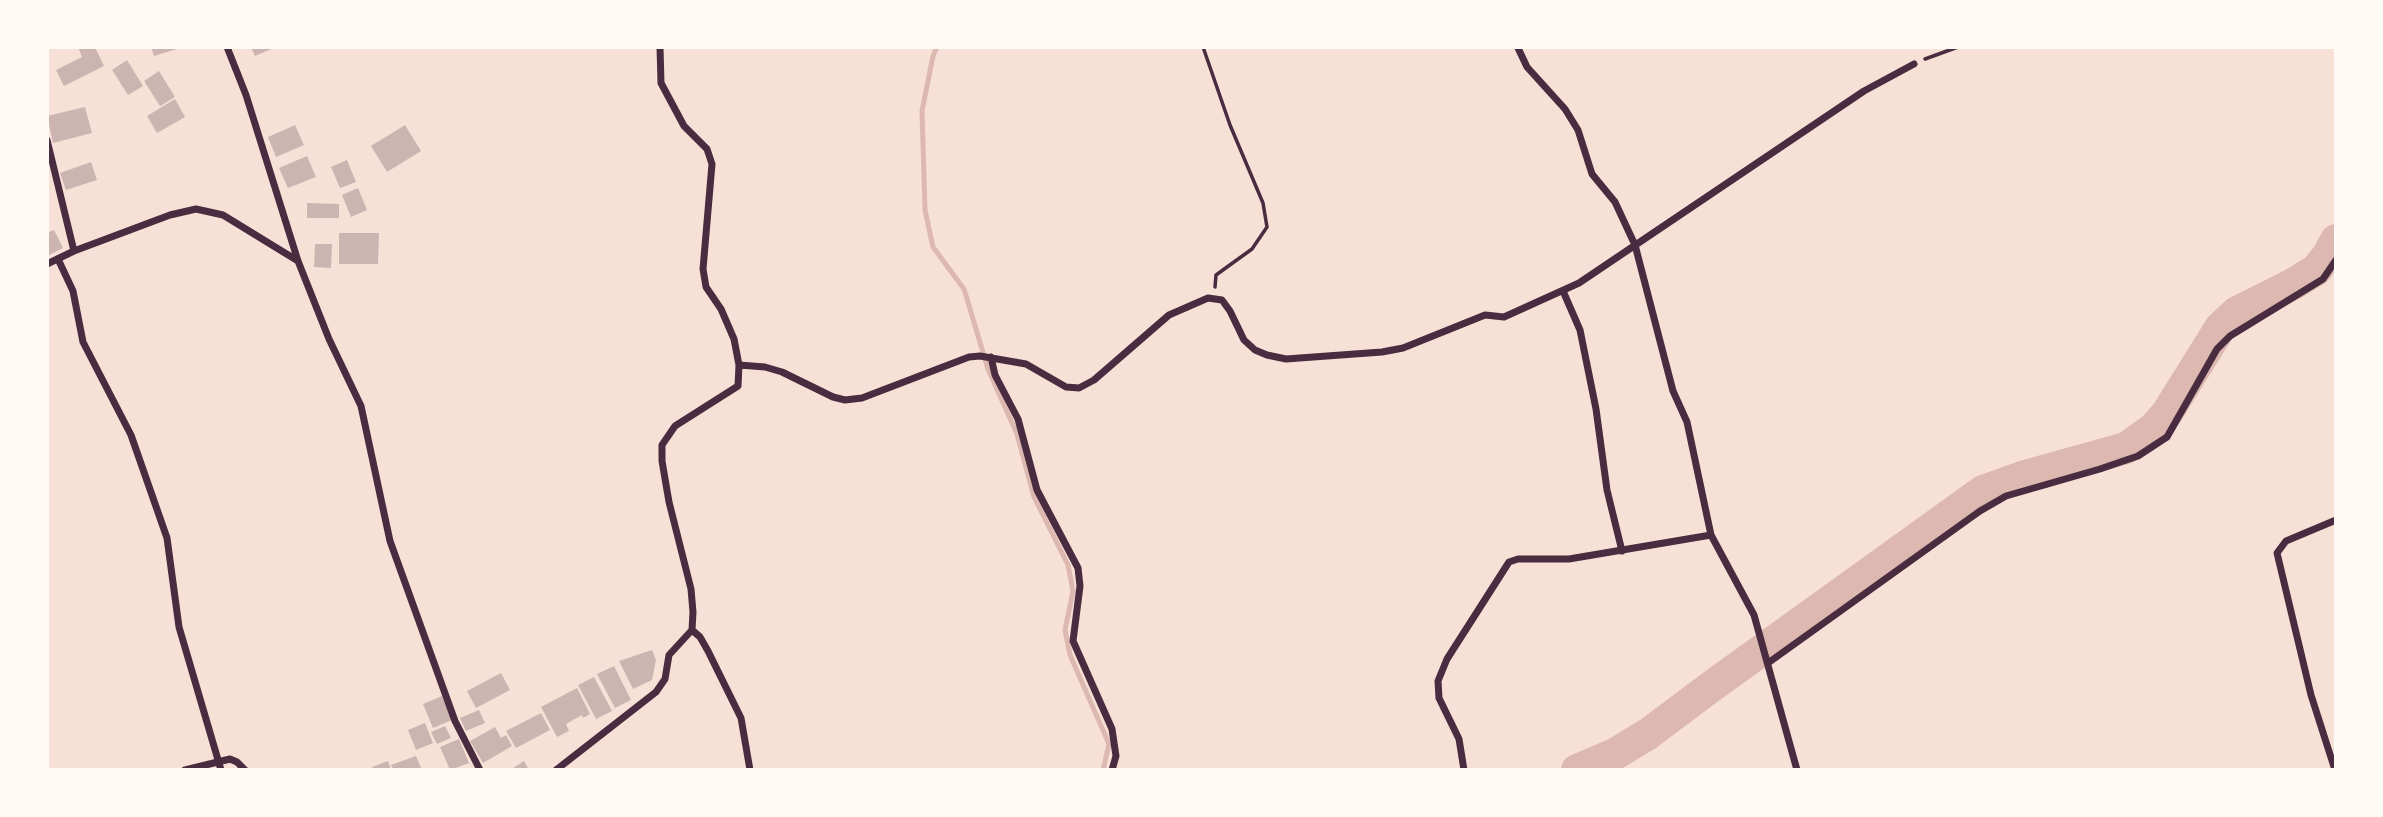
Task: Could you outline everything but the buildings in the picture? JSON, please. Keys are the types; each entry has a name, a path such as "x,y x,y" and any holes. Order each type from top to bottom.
{"street":[{"path":"227,47 246,94 298,261 329,339 361,406 390,541 456,720 481,770"},
{"path":"555,770 656,692 665,679 669,655 692,630 691,589 669,502 662,445 675,426 738,386 739,365 734,339 721,309 706,287 703,269 712,164 707,149 684,126 661,83 660,47"},
{"path":"1518,48 1527,67 1565,109 1578,130 1592,174 1615,202 1635,245 1673,391 1687,422 1711,535 1754,615 1797,770"},
{"path":"739,365 765,367 782,372 833,397 845,400 862,398 969,357 980,356 1026,364 1066,387 1079,388 1094,380 1169,315 1208,298 1222,300 1244,340 1255,350 1286,359 1403,348 1485,315 1504,317 1579,283 1853,98 1914,64"},
{"path":"47,140 74,251"},
{"path":"47,264 170,215 197,209 223,215 298,261"},
{"path":"58,259 73,291 83,342 131,435 167,538 179,627 221,770"},
{"path":"1768,659 1997,501 2138,456 2167,437 2217,349 2230,336 2323,279 2336,260"},
{"path":"1563,291 1580,330 1596,409 1607,490 1622,551"},
{"path":"990,357 995,375 1018,419 1037,490 1078,568 1080,586 1073,641 1112,729 1116,756 1112,770"},
{"path":"2335,770 2311,695 2277,553 2286,541 2336,520"},
{"path":"1464,770 1459,738 1439,698 1438,681 1447,659 1509,562 1518,559 1569,559 1711,535"},
{"path":"692,630 700,637 708,651 741,718 750,770"},
{"path":"185,770 230,760 237,762 245,770"}],"path":[{"path":"1203,47 1230,125 1263,203 1267,227 1252,249 1216,275 1214,299"},
{"path":"1914,64 1958,47"}],"waterway":[{"path":"937,47 922,111 925,210 933,247 964,289 988,369 1017,434 1034,497 1068,565 1073,591 1065,630 1070,655 1109,744 1103,770"},
{"path":"1577,770 1615,754 1648,734 1983,491 2022,477 2126,448 2154,428 2167,413 2220,328 2237,312 2316,270 2336,240"}]}
